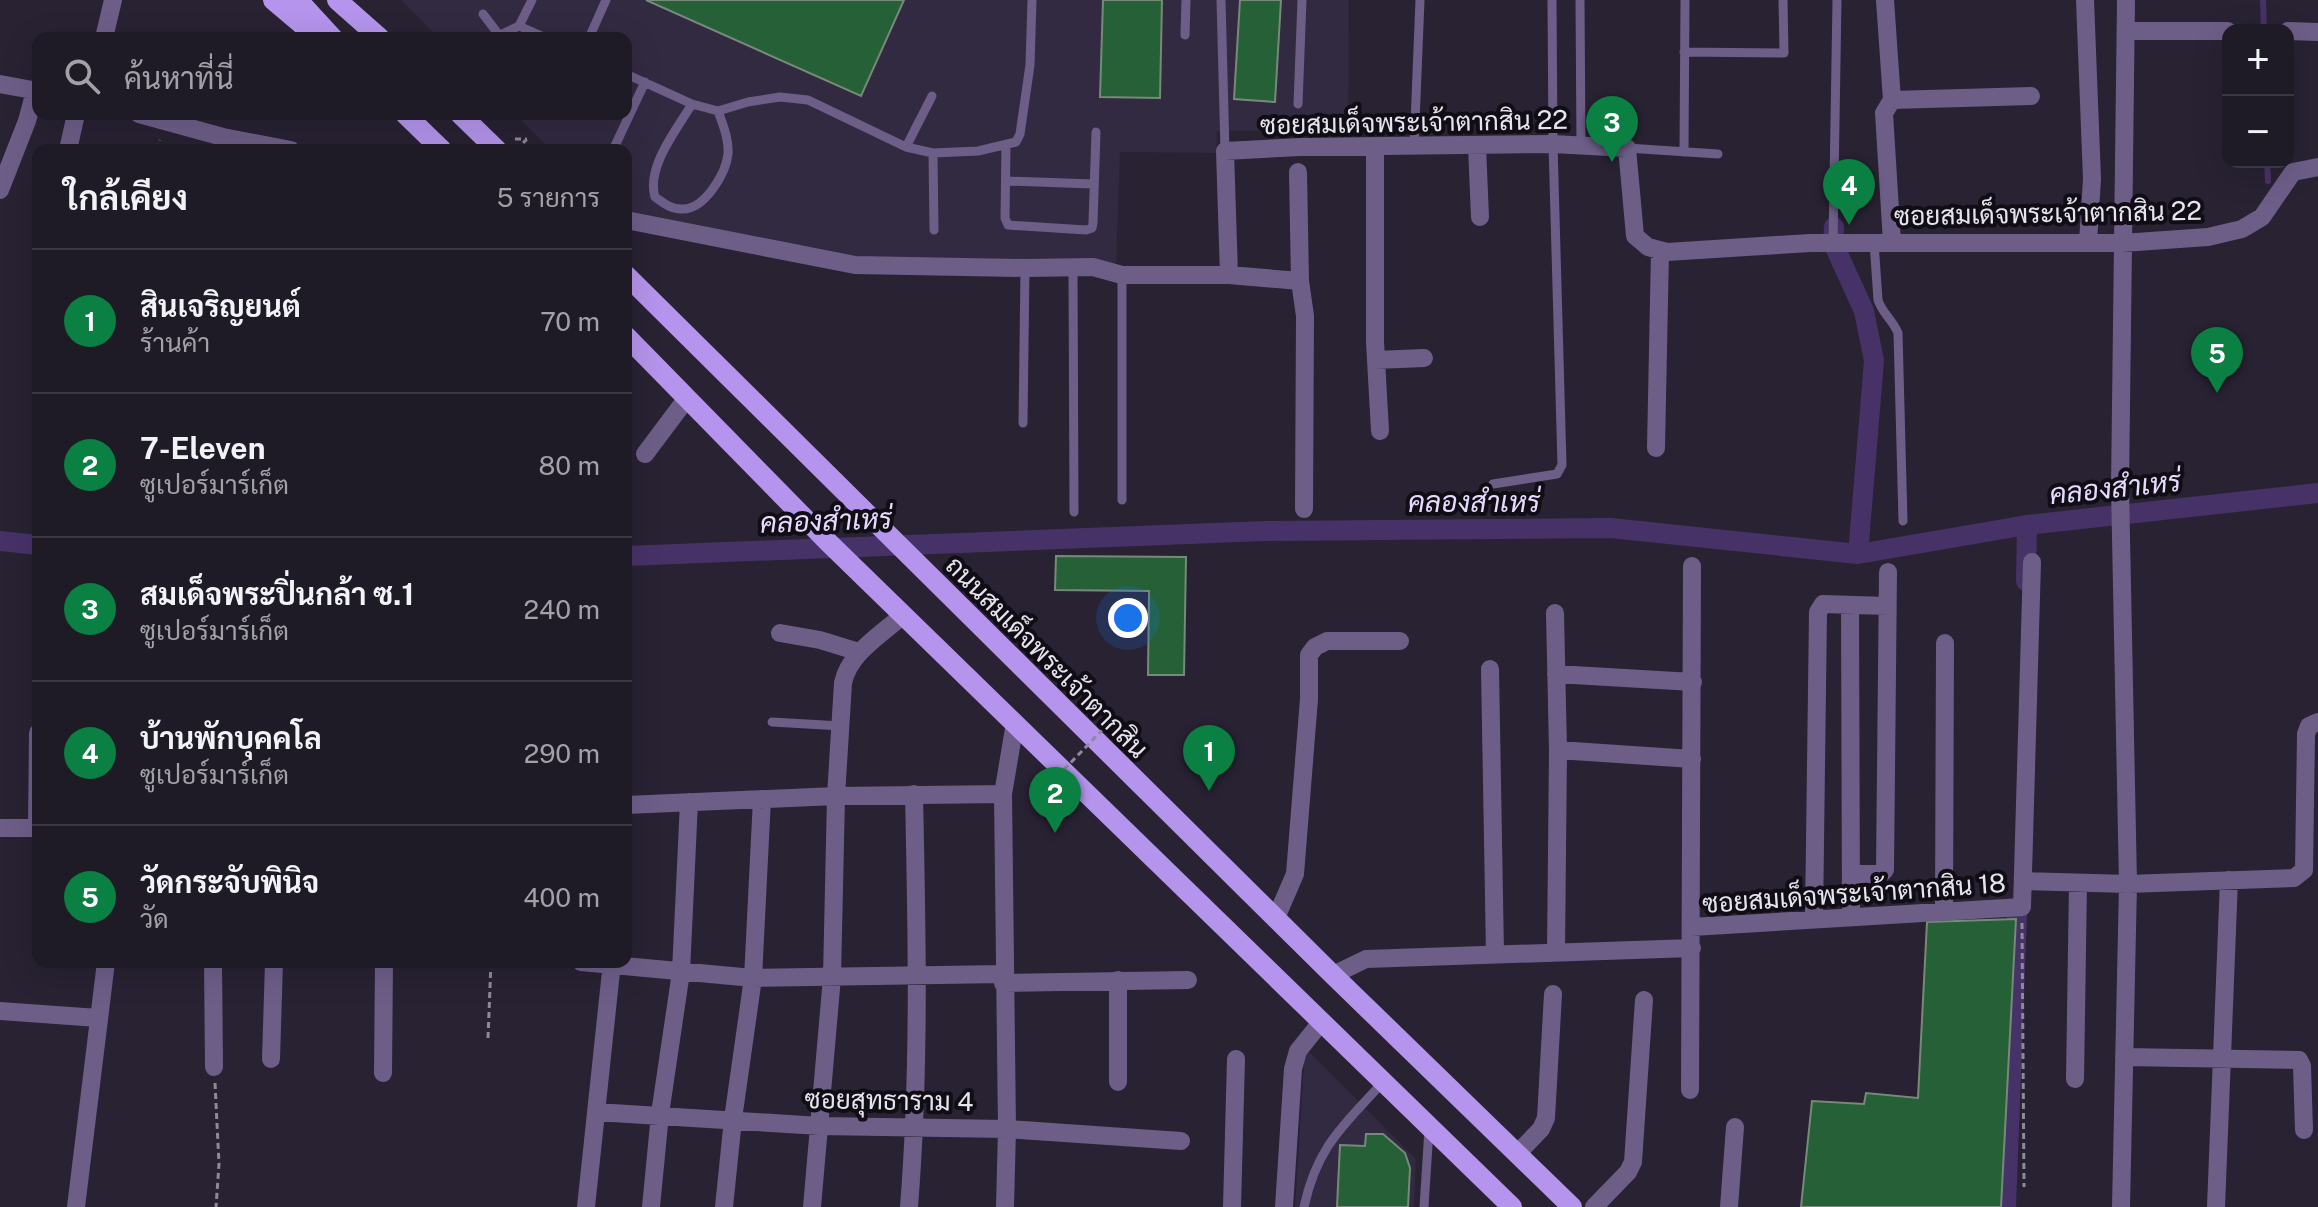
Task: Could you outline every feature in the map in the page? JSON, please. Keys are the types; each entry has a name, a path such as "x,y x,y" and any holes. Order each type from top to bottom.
{"main road":[{"path":"273,0 311,32"},
{"path":"298,0 327,32"},
{"path":"337,0 373,32"},
{"path":"354,0 381,32"},
{"path":"411,120 436,144"},
{"path":"466,120 491,144"},
{"name":"ถนนสมเด็จพระเจ้าตากสิน","path":"632,281 1570,1206"},
{"path":"632,342 828,542 1512,1207"}],"street":[{"path":"105,32 113,0"},
{"path":"1883,242 1884,113 1892,100 1885,0"},
{"path":"2085,0 2092,179 2088,242"},
{"path":"2121,1207 2128,884 2120,487 2126,0"},
{"path":"2126,31 2222,31"},
{"path":"2294,31 2318,32"},
{"path":"0,84 32,90"},
{"path":"1892,100 2031,96"},
{"path":"0,190 32,104"},
{"path":"69,144 75,120"},
{"path":"156,120 222,143"},
{"name":"ซอยสมเด็จพระเจ้าตากสิน 22","path":"1229,275 1225,151 1553,144 1627,148"},
{"path":"1477,146 1480,217"},
{"path":"1375,148 1376,360 1380,431"},
{"path":"1627,148 1635,236 1648,247 1660,251 1656,448"},
{"name":"ซอยสมเด็จพระเจ้าตากสิน 22","path":"1660,251 1883,242 2122,243 2208,237 2242,229 2262,217 2293,172 2318,167"},
{"path":"1298,172 1300,281 1305,316 1304,509"},
{"path":"632,221 855,265 1093,267 1122,275 1229,275 1300,281"},
{"path":"1376,360 1424,358"},
{"path":"645,454 687,398"},
{"path":"2023,881 2032,562"},
{"path":"1692,566 1692,927"},
{"path":"1851,874 1881,874 1885,870 1888,572"},
{"path":"1814,919 1818,612 1823,604 1887,606"},
{"path":"1850,606 1851,917"},
{"path":"1555,613 1558,750 1556,953"},
{"path":"812,1207 832,977 836,796 846,670 859,652 903,615"},
{"path":"780,633 820,640 859,652"},
{"path":"1276,918 1295,874 1309,699 1309,655 1315,647 1327,641 1400,641"},
{"path":"1944,911 1945,643"},
{"path":"1490,669 1495,954"},
{"path":"1556,674 1693,682"},
{"name":"ซอยสมเด็จพระเจ้าตากสิน 18","path":"1333,975 1366,959 1692,948 1692,927 2022,907 2023,881 2128,884 2294,878 2304,870 2306,734 2309,726 2318,722"},
{"path":"1005,1207 1003,794 1015,723"},
{"path":"1558,750 1692,759"},
{"path":"909,1207 915,1127 918,975 914,794"},
{"path":"632,808 689,802 836,796 1003,794"},
{"path":"724,1207 753,978 762,799"},
{"path":"651,1207 660,1114 681,972 689,802"},
{"path":"0,828 32,828"},
{"path":"2216,1207 2229,880"},
{"path":"2075,1079 2078,883"},
{"path":"1690,1090 1692,948"},
{"path":"632,966 753,978 918,975 1003,979 1188,980"},
{"path":"76,1207 105,968"},
{"path":"213,968 214,1067"},
{"path":"271,1059 274,968"},
{"path":"383,1073 384,968"},
{"path":"586,1207 611,968"},
{"path":"1118,980 1118,1082"},
{"path":"1518,1153 1541,1129 1546,1118 1553,994"},
{"path":"1594,1207 1628,1172 1633,1162 1644,1000"},
{"path":"0,1011 98,1018"},
{"path":"1284,1207 1293,1069 1298,1051 1322,1021"},
{"path":"2124,1057 2299,1060 2302,1066 2304,1130"},
{"path":"1232,1207 1236,1059"},
{"name":"ซอยสุทธาราม 4","path":"596,1112 820,1126 1007,1129 1181,1141"},
{"path":"1729,1207 1735,1127"}],"lane":[{"path":"506,32 519,26 532,0"},
{"path":"592,32 606,0"},
{"path":"632,77 692,104 718,111 780,97 808,100 906,147 933,153 978,151 1016,142 1024,119 1032,0"},
{"path":"1185,35 1186,0"},
{"path":"1221,0 1225,151"},
{"path":"1298,104 1302,0"},
{"path":"1414,147 1420,0"},
{"path":"1493,484 1544,478 1557,474 1562,465 1552,0"},
{"path":"1580,0 1581,146"},
{"path":"1684,152 1685,0"},
{"path":"1684,52 1784,53 1783,0"},
{"path":"1833,243 1837,0"},
{"path":"483,14 494,32"},
{"path":"519,26 532,32"},
{"path":"632,110 645,82"},
{"path":"906,147 932,96"},
{"path":"692,104 660,162 652,188 655,197 676,208 692,207 700,202 723,170 728,145 718,111"},
{"path":"616,144 627,120"},
{"path":"1006,145 1005,218 1008,225 1086,230 1092,228 1093,223 1096,132"},
{"path":"1627,148 1718,154"},
{"path":"933,153 934,230"},
{"path":"1006,181 1093,184"},
{"path":"1883,242 1878,300 1898,333 1903,521"},
{"path":"1073,267 1074,512"},
{"path":"1023,423 1025,268"},
{"path":"1122,275 1122,500"},
{"path":"772,722 841,726"},
{"path":"1304,1207 1315,1167 1325,1148 1384,1081"},
{"path":"1424,1207 1429,1125"}],"path":[{"path":"522,144 527,139"},
{"path":"1050,784 1113,719"},
{"path":"2022,907 2024,1187"},
{"path":"488,1038 491,968"},
{"path":"214,1067 219,1164 216,1207"}],"shaded area":[{"path":"401,0 1349,0 1348,130 1217,131 1216,153 1120,152 1116,263 862,258 632,213 632,144 545,144 521,120 632,120 632,32 433,32"},
{"path":"1305,1048 1416,1159 1414,1207 1295,1207"}],"building":[{"path":"646,0 904,0 861,96"},
{"path":"1103,0 1162,0 1160,98 1100,97"},
{"path":"1240,0 1281,0 1275,102 1234,99"},
{"path":"1056,556 1186,557 1184,675 1148,675 1149,591 1055,590"},
{"path":"2016,919 2001,1207 1801,1207 1812,1101 1864,1104 1866,1093 1918,1098 1927,922"},
{"path":"1366,1134 1383,1134 1405,1153 1410,1168 1408,1207 1337,1207 1340,1145 1365,1146"}],"waterway":[{"path":"2263,0 2264,24"},
{"path":"2267,168 2268,181"},
{"path":"1834,227 1833,243 1864,311 1874,361 1858,554"},
{"name":"คลองสำเหร่","path":"632,556 1265,531 1611,528 1858,554 2027,525 2318,493"},
{"path":"2026,581 2027,525"},
{"name":"คลองสำเหร่","path":"0,541 32,544"},
{"path":"2006,1207 2017,914"}],"place":[{"name":"สมเด็จพระปิ่นกล้า ซ.1","path":"1612,162"},
{"name":"บ้านพักบุคคโล","path":"1849,225"},
{"name":"วัดกระจับพินิจ","path":"2217,393"},
{"name":"สินเจริญยนต์","path":"1209,791"},
{"name":"7-Eleven","path":"1055,833"}]}
